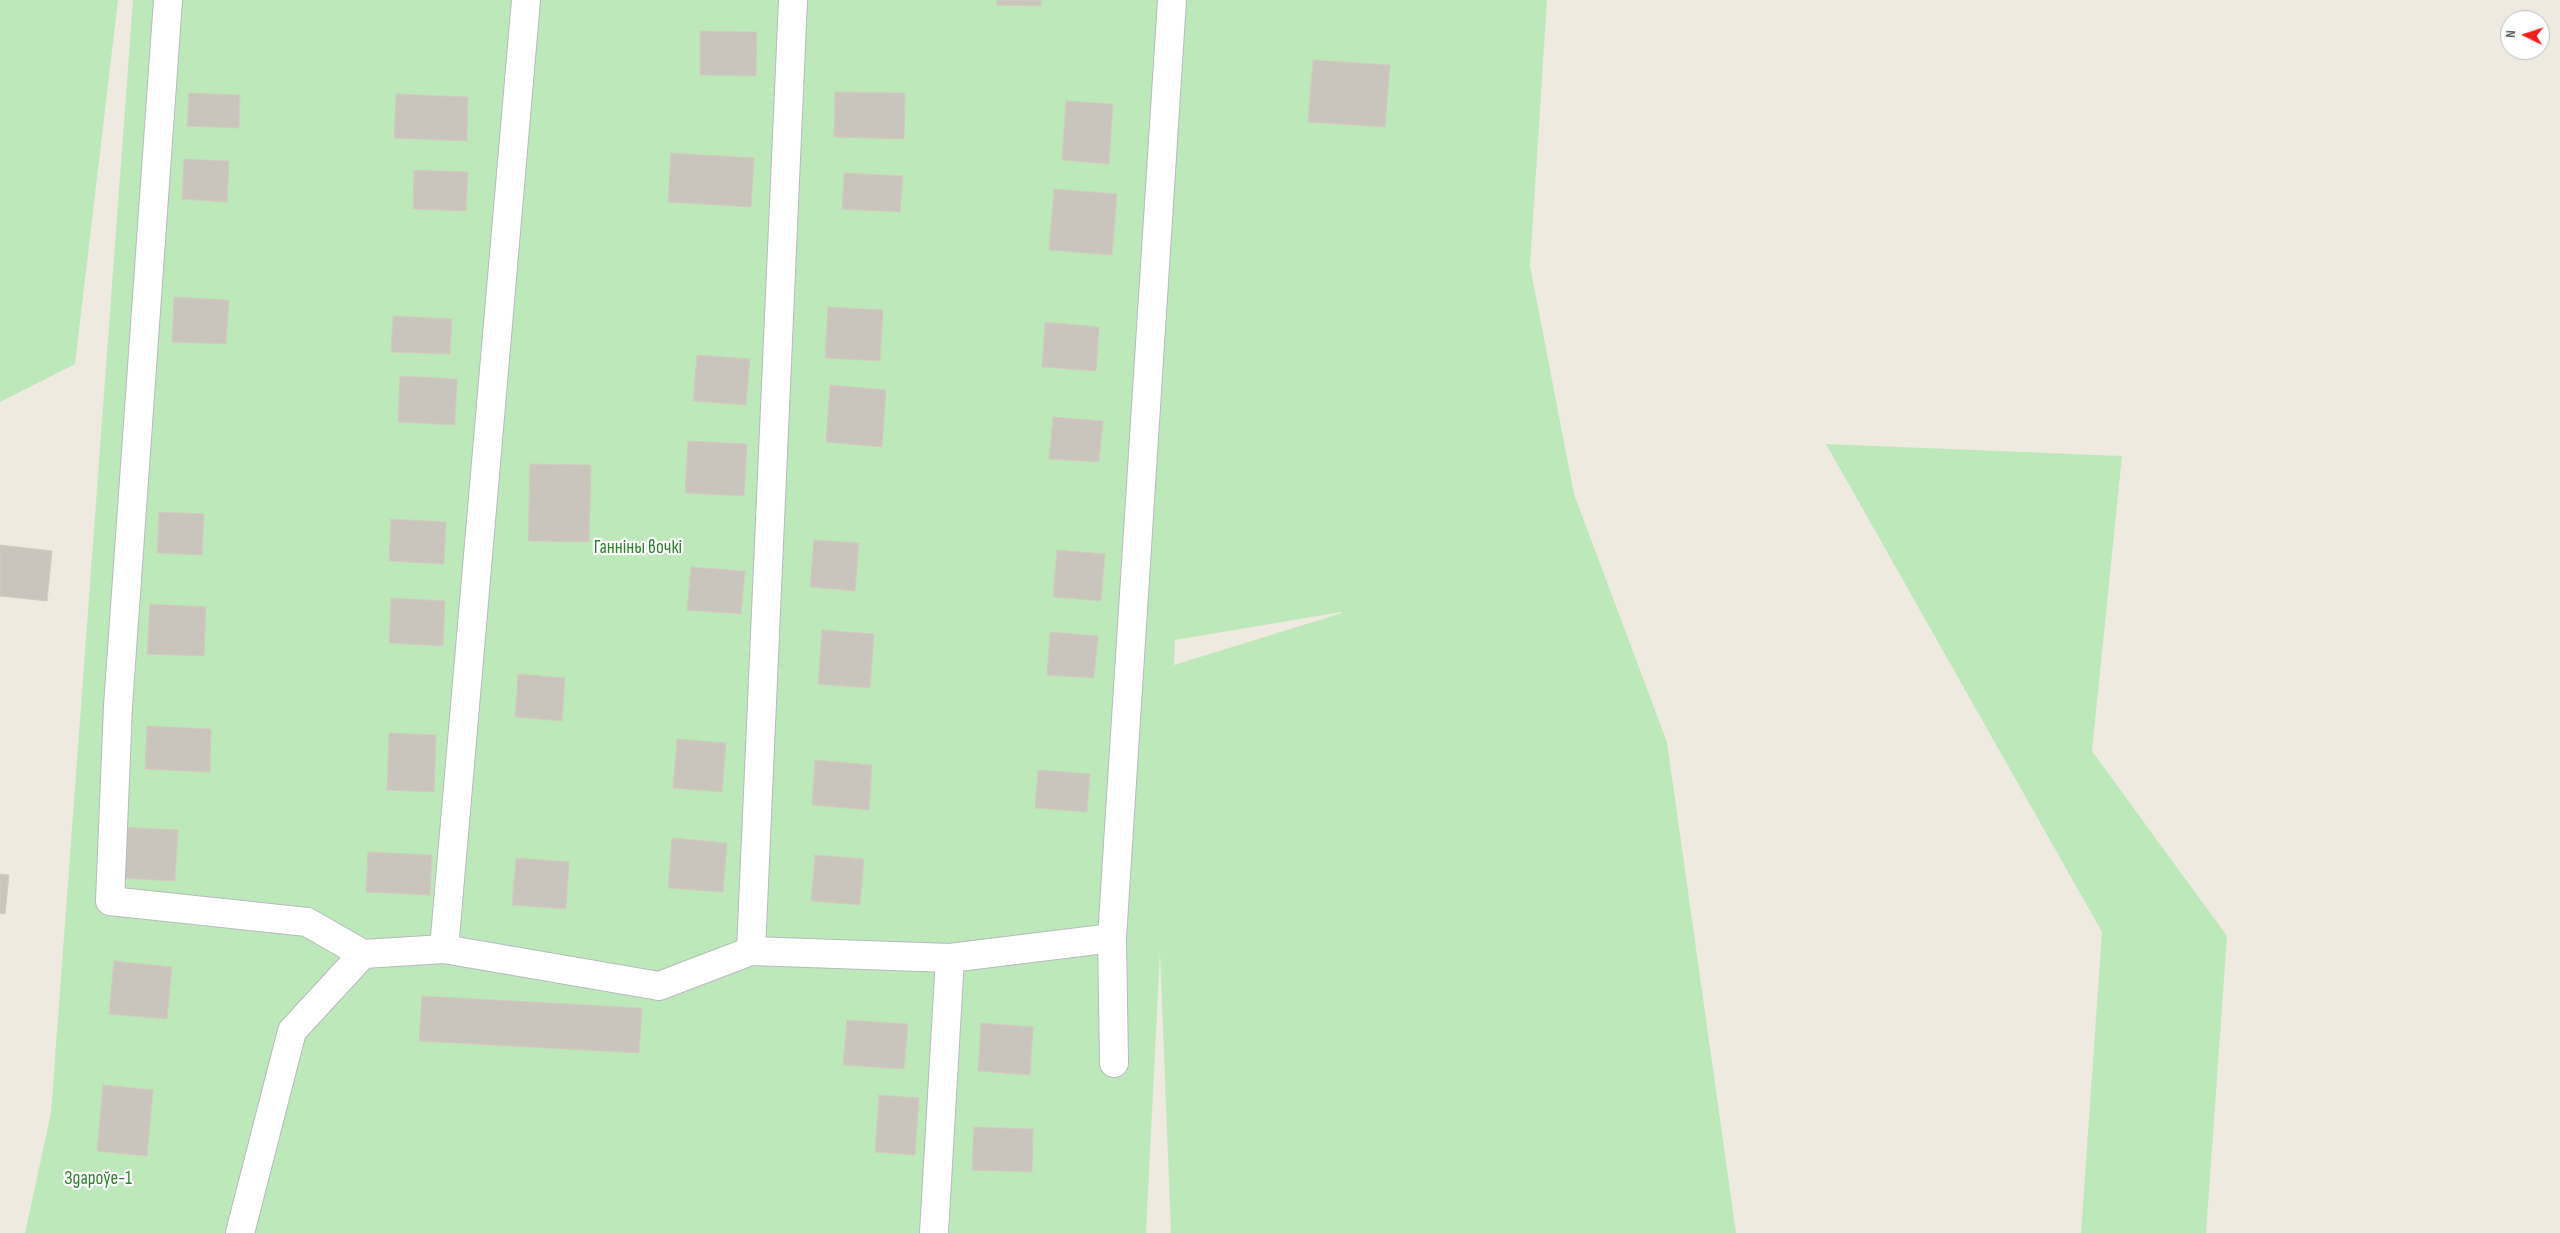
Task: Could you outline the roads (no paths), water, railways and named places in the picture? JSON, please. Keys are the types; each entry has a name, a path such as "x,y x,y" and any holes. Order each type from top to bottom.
{"street":[{"path":"168,0 119,696 110,901 307,922 363,954 444,949 659,986 750,951 950,958 1112,938"},
{"path":"444,949 526,0"},
{"path":"750,951 792,0"},
{"path":"1114,1062 1112,938 1172,0"},
{"path":"240,1233 292,1032 363,954"},
{"path":"934,1233 950,958"}],"park label":[{"name":"Ганніны вочкі","path":"638,548"},
{"name":"Здароўе-1","path":"98,1179"}]}
